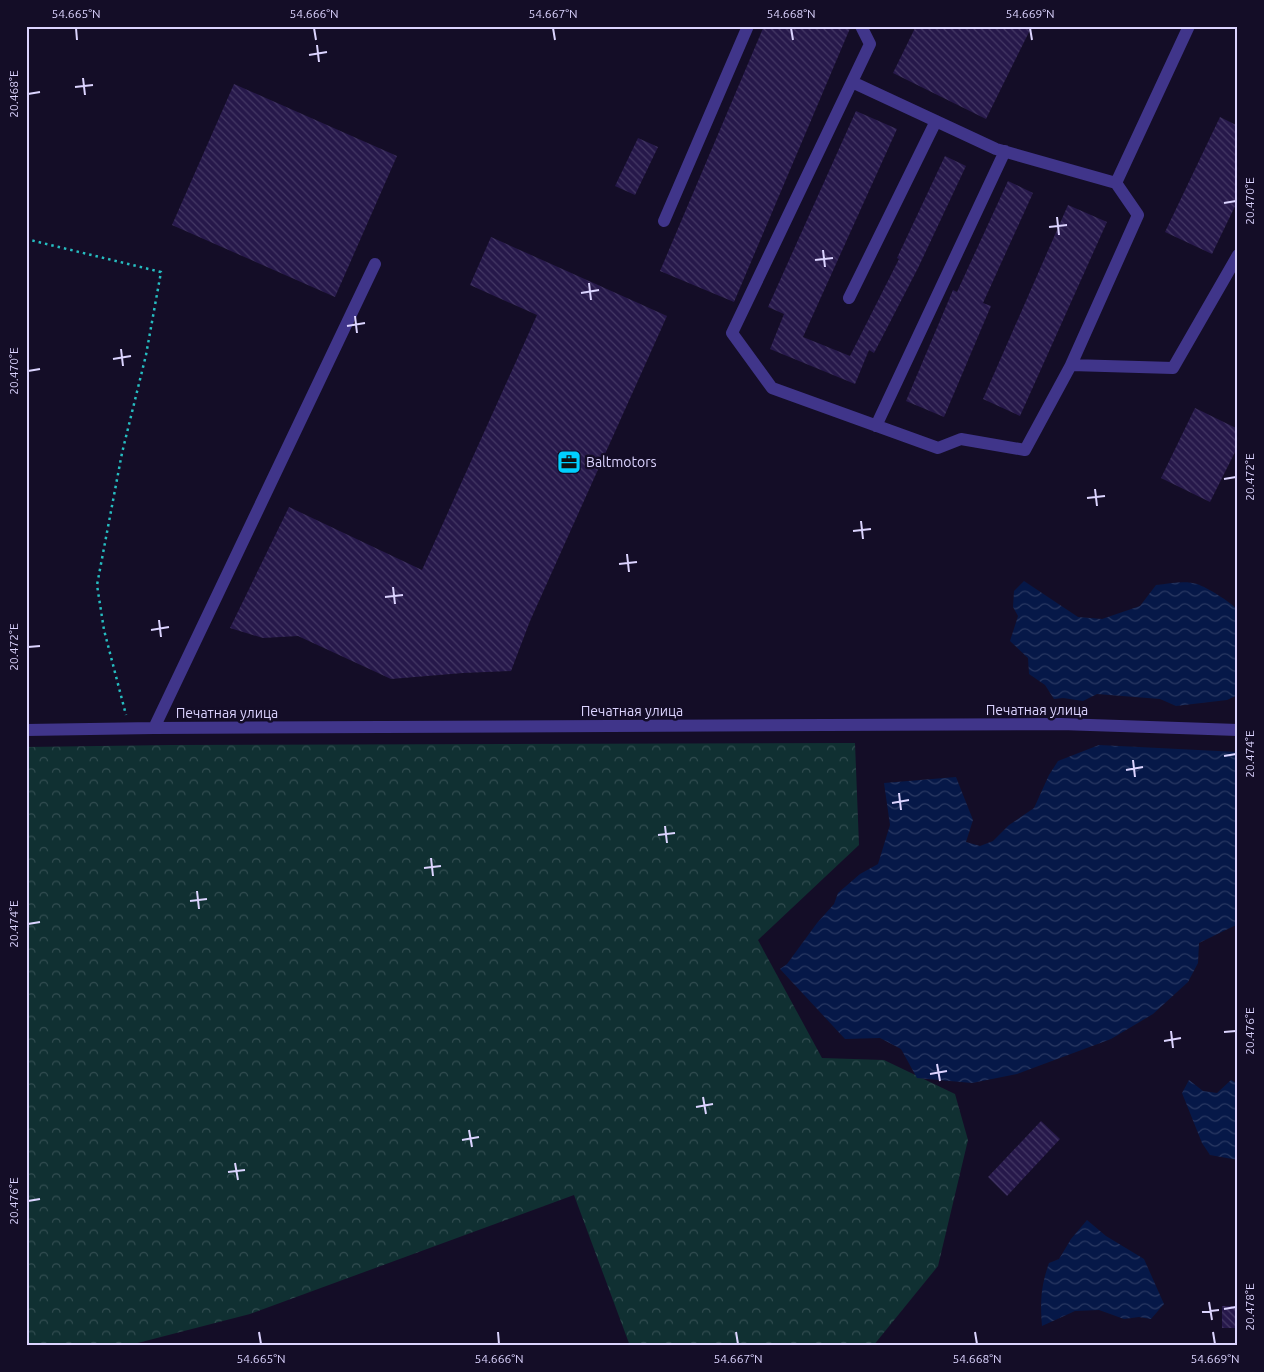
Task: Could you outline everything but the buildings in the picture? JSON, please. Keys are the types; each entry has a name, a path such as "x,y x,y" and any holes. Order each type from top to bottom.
{"street":[{"path":"664,221 748,26"},
{"path":"852,82 996,149 1116,184 1138,214 1071,365 1025,450 961,439 938,448 772,388 732,333 870,44 861,26"},
{"path":"1116,184 1189,26"},
{"path":"850,298 936,121"},
{"path":"876,426 1006,151"},
{"path":"1071,365 1173,368 1238,255"},
{"path":"154,728 376,264"},
{"name":"Печатная улица","path":"26,730 1061,724 1238,730"}],"path":[{"path":"26,239 161,272 146,355 122,453 97,585 104,630 129,729"}],"green space":[{"path":"855,743 859,845 758,940 822,1058 884,1060 955,1094 968,1140 938,1266 873,1346 630,1346 574,1195 250,1314 126,1346 26,1346 26,747"}],"water":[{"path":"1024,581 1078,617 1102,619 1140,606 1156,585 1187,582 1207,588 1238,610 1238,695 1227,700 1176,706 1160,699 1097,694 1083,701 1063,698 1054,699 1045,685 1029,674 1028,658 1010,641 1018,616 1013,607 1014,591"},
{"path":"1099,745 1238,752 1238,925 1199,943 1198,963 1188,982 1153,1014 1111,1039 1017,1074 972,1083 917,1078 901,1049 880,1038 845,1039 780,969 787,964 817,923 834,904 838,893 860,874 878,864 890,825 884,783 956,777 973,820 966,842 980,846 993,841 1009,825 1034,808 1049,775 1058,761"},
{"path":"1189,1080 1203,1091 1217,1093 1231,1080 1238,1084 1238,1160 1210,1155 1202,1143 1182,1093"},
{"path":"1087,1220 1106,1236 1144,1259 1164,1304 1151,1319 1139,1317 1124,1319 1099,1310 1075,1311 1042,1326 1042,1294 1049,1263 1059,1259 1071,1239"}],"place":[{"name":"Baltmotors","path":"569,462"}]}
